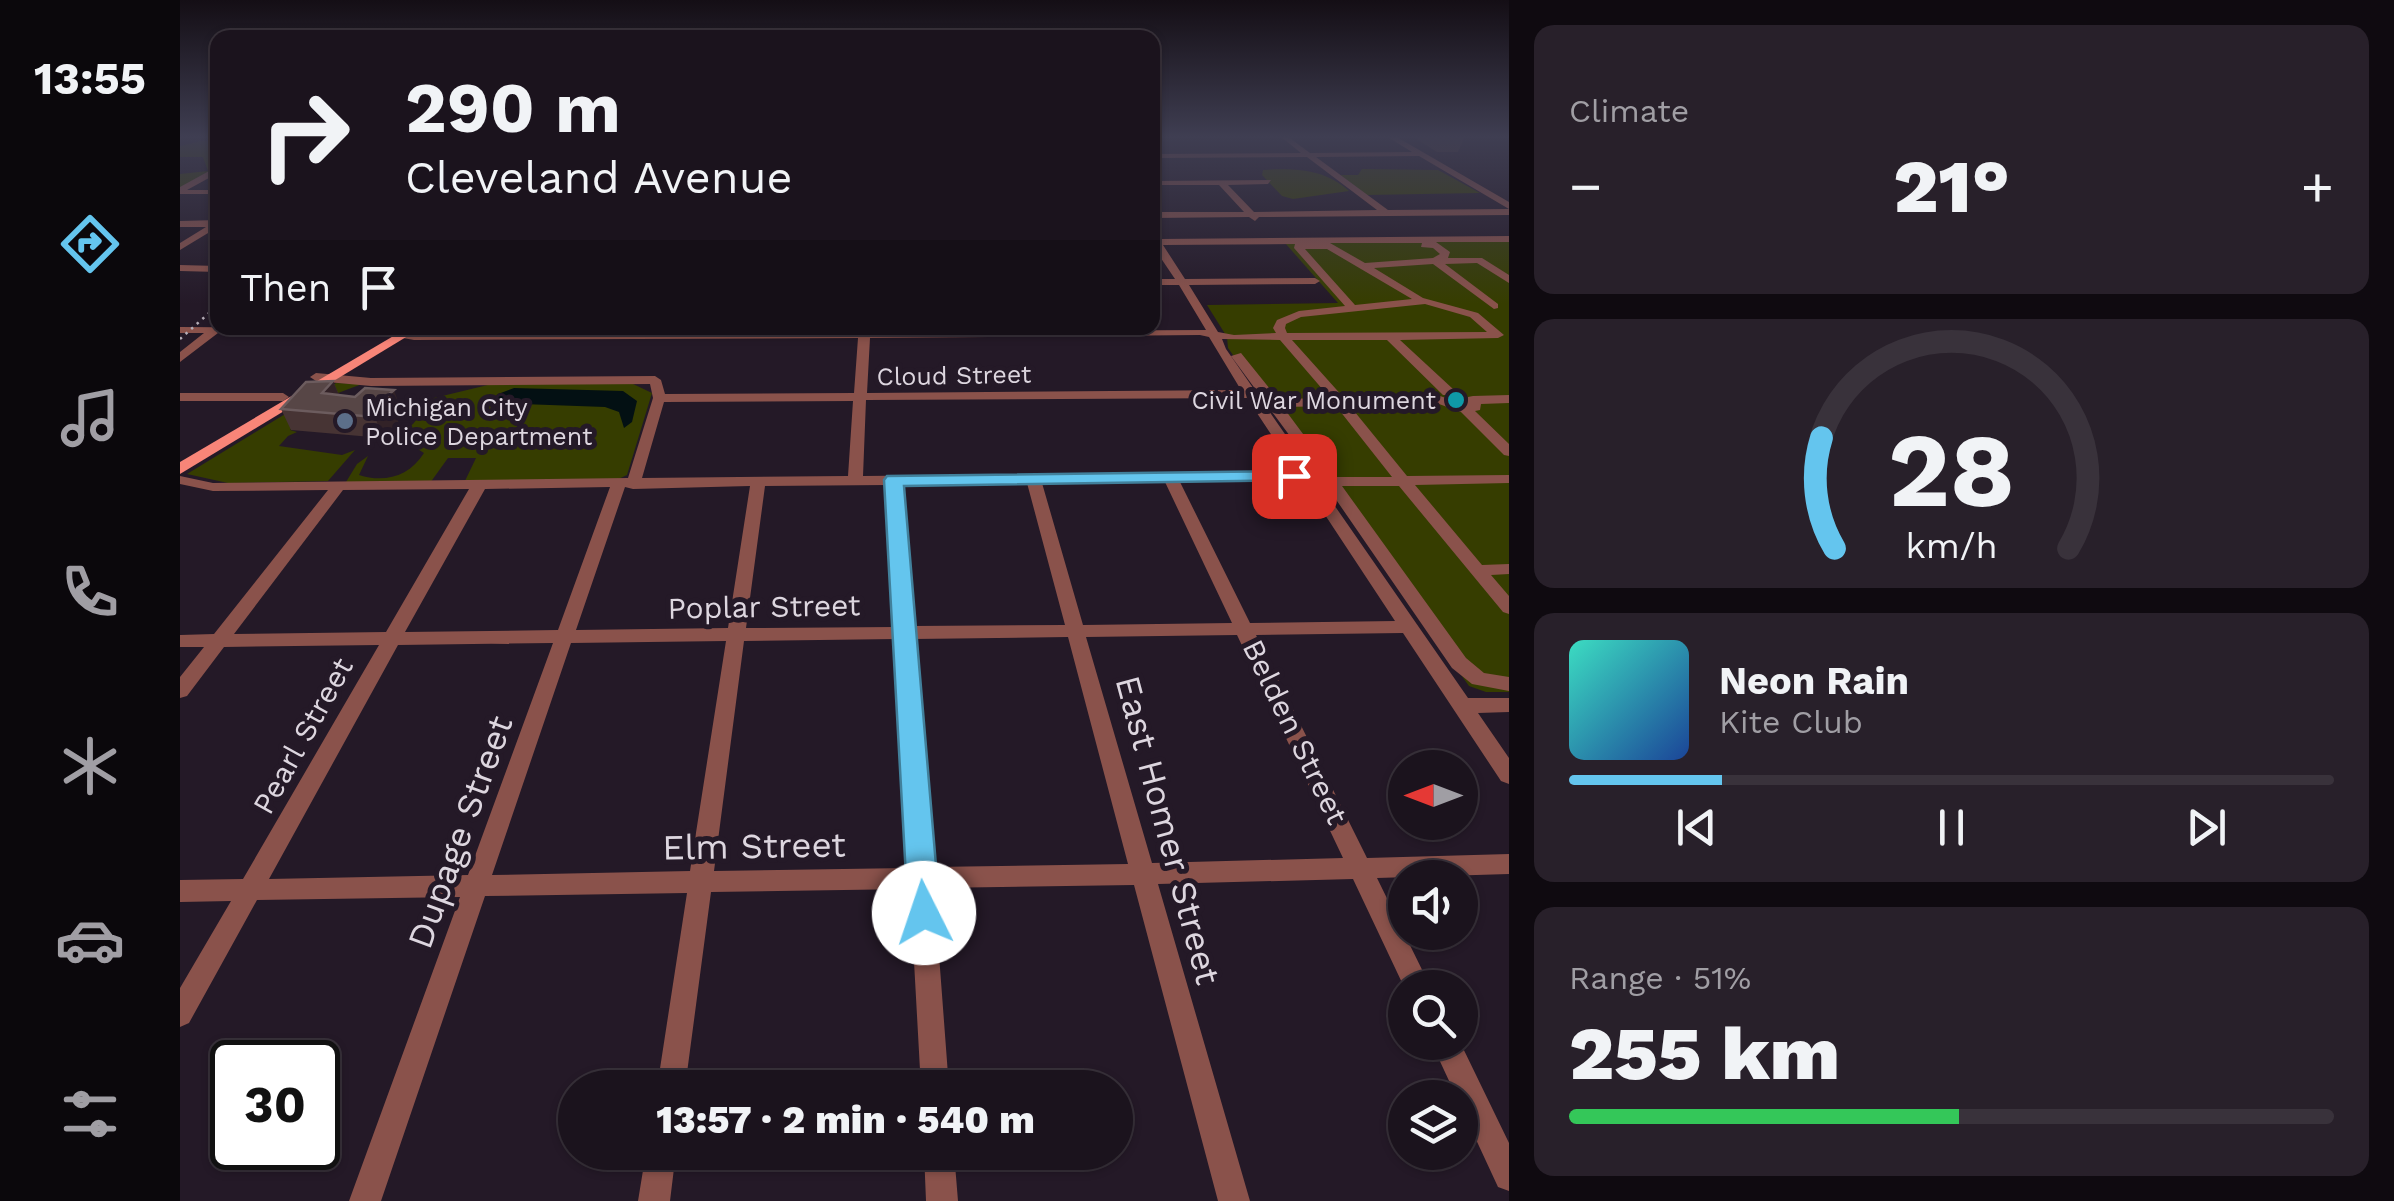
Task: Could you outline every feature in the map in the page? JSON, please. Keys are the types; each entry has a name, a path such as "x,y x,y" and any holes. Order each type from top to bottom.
{"main road":[{"path":"180,468 395,335"},
{"path":"180,457 322,378"}],"street":[{"path":"1230,192 1330,298"},
{"path":"1358,192 1447,254 1509,264"},
{"path":"1482,192 1509,209"},
{"path":"1160,215 1509,209"},
{"path":"180,224 210,224"},
{"path":"180,247 210,228"},
{"path":"1160,240 1509,242"},
{"path":"1354,310 1296,248 1428,242"},
{"path":"1328,246 1381,271 1435,261 1479,260 1509,280"},
{"path":"1160,249 1250,394 1509,776"},
{"path":"1435,261 1447,254"},
{"path":"1435,261 1494,306"},
{"path":"180,268 210,269"},
{"path":"1381,271 1398,296"},
{"path":"1160,282 1315,282"},
{"path":"1509,306 1476,310 1398,296 1354,310 1293,315 1280,325 1283,336 1509,608"},
{"path":"1476,310 1505,338"},
{"path":"180,330 210,330"},
{"path":"1160,333 1234,338 1505,338"},
{"path":"180,358 210,335"},
{"path":"856,480 864,335"},
{"path":"1390,337 1444,396"},
{"path":"1234,338 1232,350 1274,403 1458,663 1479,678 1509,684"},
{"path":"322,378 655,380 658,398"},
{"name":"Cloud Street","path":"658,398 1250,394"},
{"path":"1274,403 1444,396 1469,404 1509,399"},
{"path":"180,397 283,397"},
{"name":"Dupage Street","path":"364,1201 566,636 658,398"},
{"path":"1469,404 1509,452"},
{"path":"180,480 214,487 478,487 1306,476"},
{"name":"Belden Street","path":"1170,477 1409,970"},
{"name":"East Homer Street","path":"1033,479 1234,1201"},
{"path":"1331,482 1509,479"},
{"path":"894,480 934,1070"},
{"path":"674,1070 758,482"},
{"path":"180,691 338,487"},
{"name":"Pearl Street","path":"180,1014 478,487"},
{"path":"1478,570 1509,569"},
{"name":"Poplar Street","path":"180,641 1408,627"},
{"path":"1462,706 1509,705"},
{"name":"Elm Street","path":"180,890 700,883 1509,864"},
{"path":"1453,1060 1509,1176"},
{"path":"654,1201 659,1170"},
{"path":"940,1170 942,1201"}],"green space":[{"path":"1278,192 1342,192 1293,199"},
{"path":"1362,192 1480,193 1366,195"},
{"path":"1509,241 1509,692 1486,692 1469,686 1228,348 1227,337 1207,305 1338,303 1285,243"},
{"path":"336,383 362,384 314,402 290,430 297,432 279,446 342,455 355,450 328,481 228,483 187,474"},
{"path":"496,383 631,383 652,393 627,475 612,482 464,483 476,458 448,458 430,483 346,482 357,464 368,456 359,475 387,478 411,468 424,453 413,446 389,441 413,424 434,398"}],"shaded area":[{"path":"514,388 623,391 637,401 632,422 624,428 619,412 605,407 492,403 498,394"}],"building":[{"path":"333,381 322,393 355,397 365,388 394,390 380,402 391,403 375,417 281,409 306,382"}],"railway":[{"path":"180,339 210,312"}],"place":[{"name":"Civil War Monument","path":"1456,400"},
{"name":"Michigan City Police Department","path":"345,421"}],"route":[{"path":"924,913 894,480 1294,476"}]}
